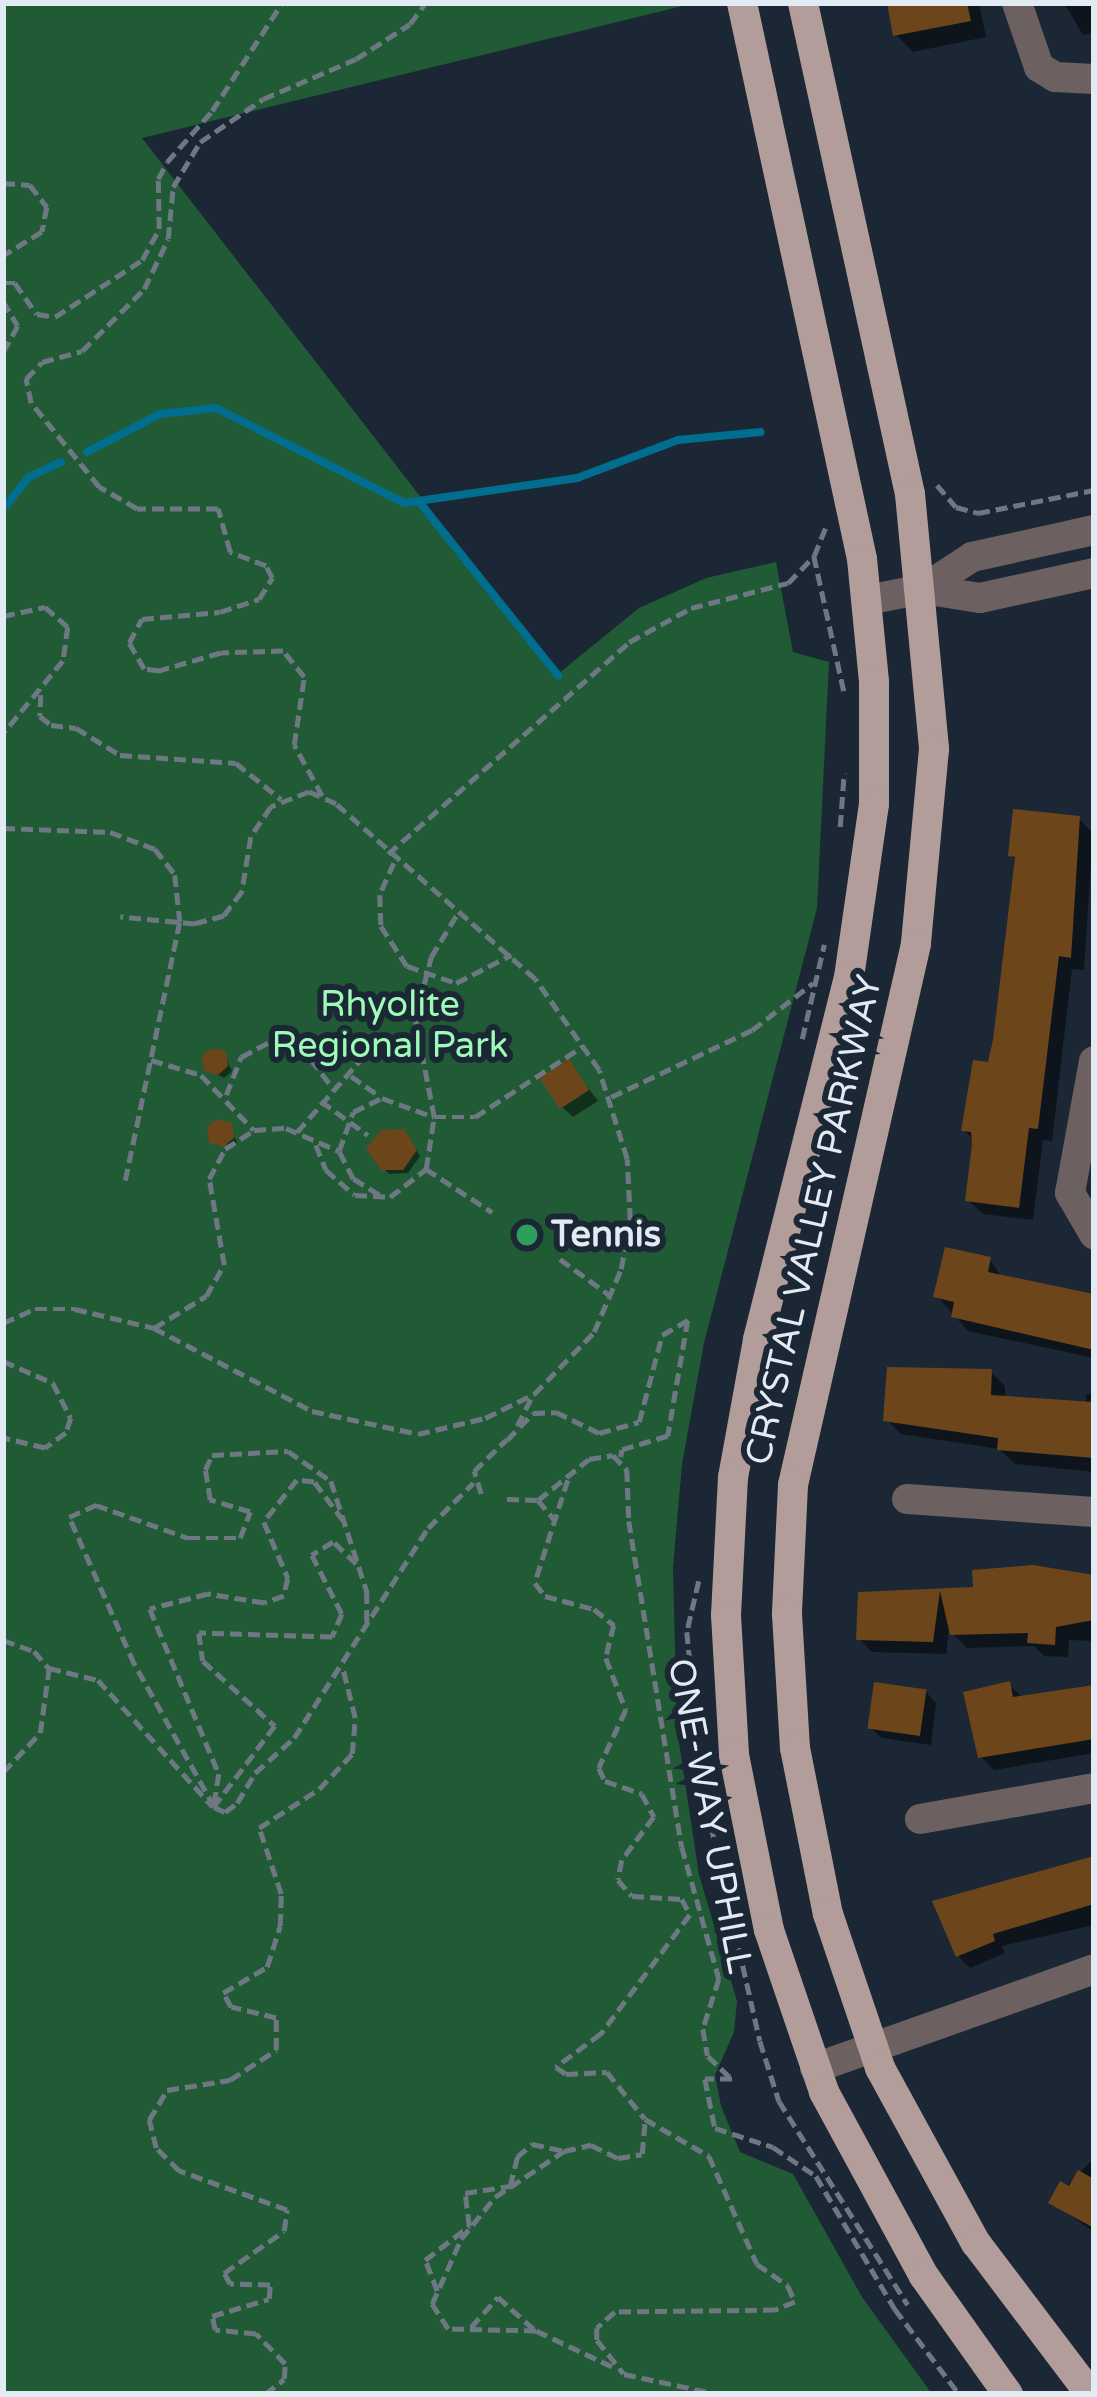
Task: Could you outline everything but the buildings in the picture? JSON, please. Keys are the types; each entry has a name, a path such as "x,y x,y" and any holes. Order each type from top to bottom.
{"main road":[{"name":"CRYSTAL VALLEY PARKWAY","path":"742,3 867,600 874,804 860,921 758,1340 727,1549 728,1690 744,1820 769,1930 815,2068 887,2214 1008,2394"},
{"name":"CRYSTAL VALLEY PARKWAY","path":"803,3 910,494 923,589 934,749 922,905 818,1354 788,1552 789,1686 804,1809 827,1914 872,2047 976,2243 1090,2394"}],"street":[{"path":"1017,3 1039,67 1055,77 1094,79"},
{"path":"923,589 972,557 1094,530"},
{"path":"867,600 923,589 980,598 1094,573"},
{"path":"1094,1061 1070,1193 1094,1234"},
{"path":"907,1499 1094,1512"},
{"path":"920,1819 1094,1788"},
{"path":"815,2068 1094,1969"}],"path":[{"path":"3,284 15,283 37,314 55,317 142,260 159,229 158,179 167,162 212,111 282,3"},
{"path":"425,3 410,24 356,59 263,99 200,142 173,187 168,239 144,289 82,351 42,362 26,380 31,403 99,487 137,509 218,509 230,552 266,566 272,578 259,599 220,612 142,619 129,643 133,658 159,671 221,653 283,651 306,687 294,745 322,796 394,863 511,955 583,1046 611,1096 627,1159 630,1220 611,1296 579,1353 534,1394 506,1440"},
{"path":"3,183 30,185 47,216 42,232 3,256"},
{"path":"3,302 18,326 3,353"},
{"path":"942,483 956,507 978,513 1094,490"},
{"path":"386,856 629,642 713,600 771,591 814,556"},
{"path":"3,616 45,607 68,627 62,661 41,695 3,734"},
{"path":"41,695 45,722 76,728 120,755 219,758 281,799 322,796"},
{"path":"119,917 210,922 235,904 251,837 281,799"},
{"path":"3,828 84,827 155,849 175,875 180,922 125,1183"},
{"path":"394,863 380,895 381,926 394,954 424,976 469,981 511,955"},
{"path":"390,1197 426,1169 434,1117 414,1036 424,976 459,911"},
{"path":"611,1096 752,1030 815,982"},
{"path":"297,1132 370,1049 414,1036"},
{"path":"226,1095 241,1057 276,1038 300,1046 332,1088"},
{"path":"351,1076 382,1098 409,1102 434,1117 485,1112 583,1046"},
{"path":"151,1060 188,1067 226,1095 254,1130"},
{"path":"339,1151 347,1120 382,1098"},
{"path":"321,1101 368,1136"},
{"path":"154,1328 218,1281 226,1251 209,1179 225,1149 254,1130 297,1132 316,1145 339,1151 362,1188 390,1197"},
{"path":"316,1145 339,1186 390,1197"},
{"path":"426,1169 492,1212"},
{"path":"560,1259 611,1296"},
{"path":"3,1323 53,1308 154,1328 312,1411 370,1430 442,1430 534,1394"},
{"path":"3,1640 34,1651 49,1668 77,1670 98,1681 213,1807 225,1812 237,1803 342,1666 428,1528 473,1484 474,1471 533,1413 556,1412 599,1433 639,1422 662,1335 671,1323 688,1320 668,1436 622,1450 621,1460 589,1460 538,1500 507,1499"},
{"path":"3,1361 53,1383 71,1418 66,1433 45,1448 3,1438"},
{"path":"213,1807 134,1664 69,1517 96,1505 188,1538 240,1538 250,1512 216,1508 205,1470 219,1450 288,1451 323,1472 360,1568 367,1627"},
{"name":"ONE-WAY UPHILL","path":"621,1460 682,1846 719,1979 704,2029 708,2056 732,2079 705,2079 715,2128 773,2147 816,2176 895,2309 959,2394"},
{"path":"213,1807 219,1774 150,1609 155,1601 208,1594 264,1603 284,1596 288,1578 264,1522 298,1480 314,1482 343,1521"},
{"path":"568,1480 536,1587 614,1624 607,1658 627,1702 599,1768 605,1781 642,1794 655,1817 622,1860 618,1880 632,1896 682,1899 690,1915 601,2034 556,2067 566,2074 607,2072 645,2119 709,2156 757,2264 788,2287 795,2302 775,2310 615,2312 597,2328 612,2367"},
{"path":"473,1484 481,1494"},
{"path":"538,1500 555,1520"},
{"path":"213,1807 275,1726 202,1661 199,1633 332,1637 342,1614 315,1566 315,1548 333,1542 360,1568"},
{"path":"265,2394 284,2379 285,2364 256,2334 215,2330 212,2316 269,2299 270,2285 230,2284 224,2272 284,2230 287,2210 179,2171 156,2149 149,2120 167,2090 230,2080 276,2050 276,2018 231,2007 223,1993 267,1967 280,1926 281,1894 259,1828 319,1789 352,1754 355,1718 342,1666"},
{"path":"3,1772 40,1733 49,1668"},
{"path":"536,2331 438,2322 437,2291 426,2270 429,2250 470,2226 510,2186 564,2151 591,2145 618,2158 641,2154 645,2119"},
{"path":"510,2186 523,2148 543,2144 564,2151"},
{"path":"437,2291 470,2226 465,2193 510,2186"},
{"path":"471,2327 498,2297 536,2331 612,2367 656,2385 717,2394"}],"green space":[{"name":"Rhyolite Regional Park","path":"3,3 695,3 142,138 558,674 639,608 706,578 776,562 793,652 829,662 817,908 704,1343 682,1464 673,1568 677,1729 699,1875 737,2001 734,2032 715,2075 721,2106 740,2152 793,2174 862,2297 932,2394 3,2394"}],"waterway":[{"path":"87,452 160,414 216,408 404,503 577,478 678,440 761,432"},
{"path":"3,509 29,477 61,462"},
{"path":"420,503 558,675"}],"place":[{"name":"Tennis","path":"527,1235"}]}
